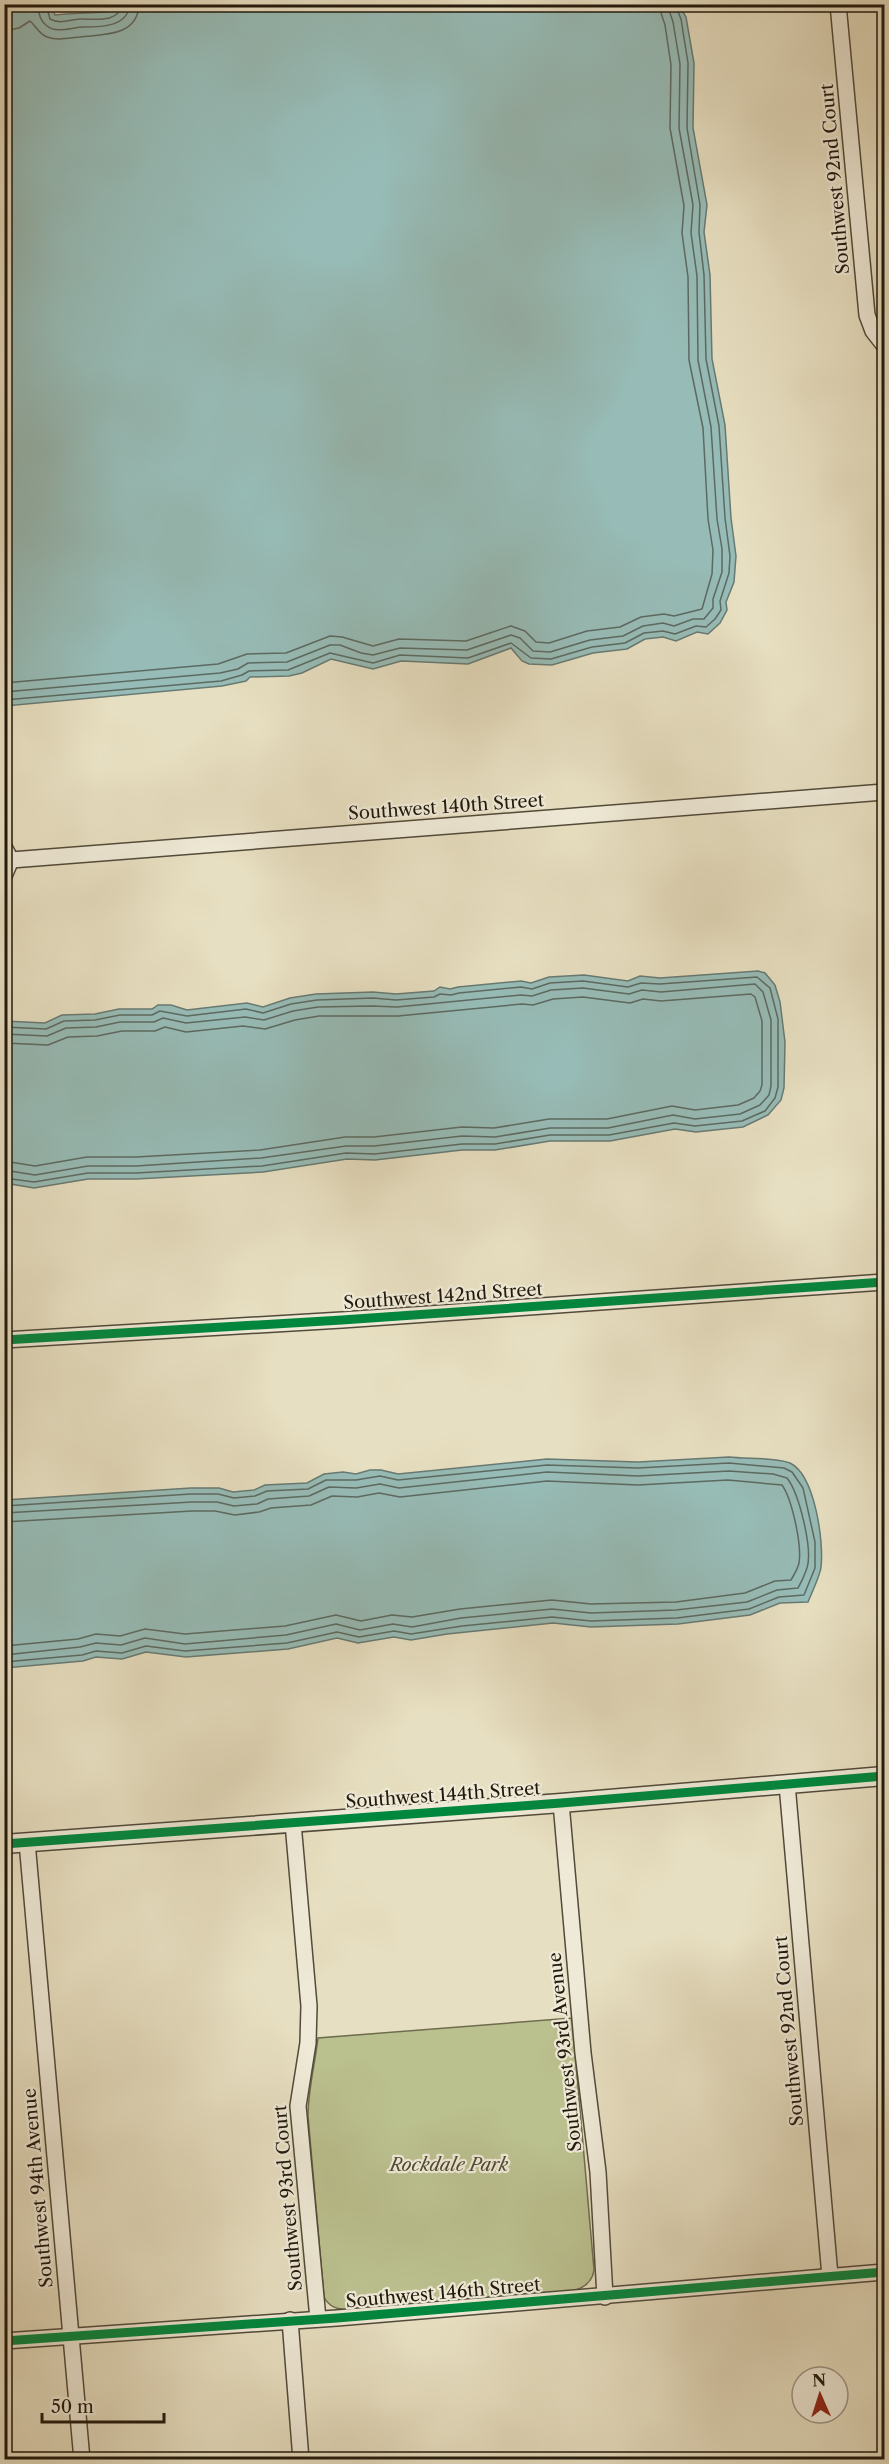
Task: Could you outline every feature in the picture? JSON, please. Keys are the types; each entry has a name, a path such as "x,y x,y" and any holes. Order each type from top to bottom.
{"street":[{"name":"Southwest 92nd Court","path":"838,4 867,315 873,330 885,345"},
{"name":"Southwest 140th Street","path":"4,876 10,867 8,853 885,792"},
{"name":"Southwest 142nd Street","path":"4,1340 885,1282"},
{"name":"Southwest 144th Street","path":"4,1844 561,1803 885,1776"},
{"name":"Southwest 92nd Court","path":"787,1784 830,2276"},
{"name":"Southwest 93rd Avenue","path":"561,1803 583,2053 598,2172 605,2297"},
{"name":"Southwest 93rd Court","path":"293,1823 309,2006 308,2043 299,2097 299,2116 318,2319"},
{"name":"Southwest 94th Avenue","path":"27,1842 82,2460"},
{"name":"Southwest 146th Street","path":"4,2341 605,2297 885,2272"},
{"path":"290,2320 301,2460"}],"green space":[{"name":"Rockdale Park","path":"572,2018 594,2270 588,2283 581,2288 567,2292 347,2310 328,2303 324,2297 308,2116 318,2038"}],"water":[{"path":"118,4 679,5 686,17 694,63 693,128 707,205 704,232 710,275 712,359 725,425 731,518 736,556 734,582 726,602 727,610 720,623 708,634 697,632 676,641 663,637 645,639 627,649 593,653 552,665 529,664 522,661 511,648 468,664 401,661 373,669 331,659 302,673 289,676 250,677 246,681 222,686 5,706 5,9 51,5 55,15 112,11"},
{"path":"758,971 765,973 775,985 780,1002 785,1042 784,1088 781,1100 768,1115 743,1127 696,1132 675,1129 610,1141 550,1141 495,1150 462,1150 375,1160 347,1159 263,1172 136,1179 88,1179 34,1188 5,1183 5,1021 45,1023 62,1015 95,1014 119,1009 152,1009 158,1005 171,1005 187,1010 247,1003 263,1007 290,998 316,994 373,992 396,994 434,991 440,987 450,989 521,981 531,983 549,977 584,975 628,981 640,976 660,978"},
{"path":"729,1457 784,1461 799,1470 806,1481 816,1510 822,1556 819,1575 808,1602 780,1603 750,1615 678,1624 591,1627 553,1623 411,1640 394,1637 358,1643 337,1638 288,1649 186,1657 146,1652 122,1659 96,1657 83,1661 5,1668 5,1500 191,1488 219,1488 233,1492 254,1490 265,1485 307,1483 324,1474 343,1472 356,1474 381,1470 398,1474 547,1459 638,1462"}],"cycle path":[{"path":"4,1340 342,1320 884,1282"},
{"path":"4,1844 561,1803 884,1776"},
{"path":"4,2341 337,2318 884,2272"}]}
